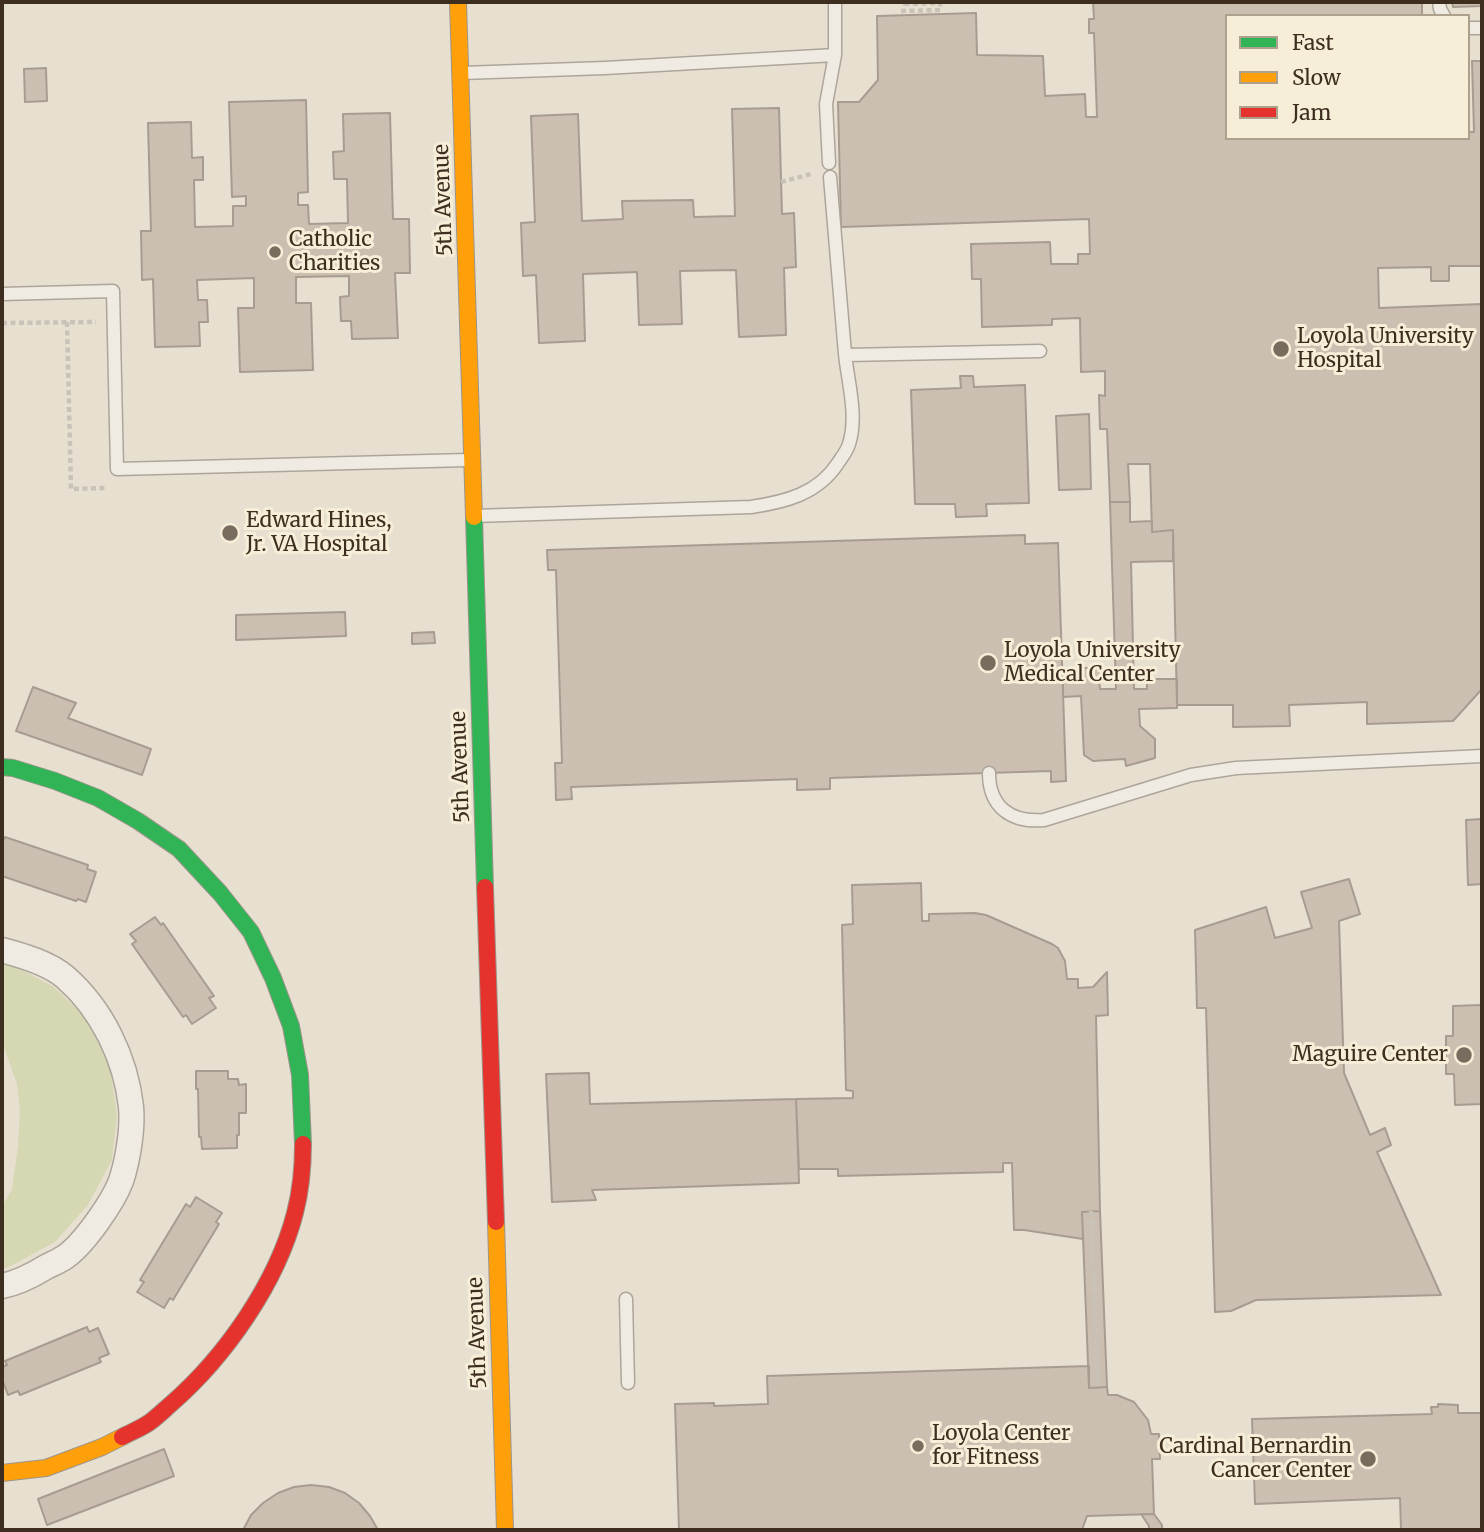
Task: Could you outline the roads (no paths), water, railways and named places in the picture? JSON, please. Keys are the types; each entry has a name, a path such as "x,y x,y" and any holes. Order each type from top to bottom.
{"street":[{"name":"5th Avenue","path":"458,2 505,1530"},
{"path":"2,767 55,781 98,798 128,815 179,849 220,893 251,932 273,978 291,1026 300,1074 303,1127 303,1167 295,1213 279,1258 230,1342 194,1384 150,1422 102,1447 46,1468 2,1473"},
{"path":"2,950 30,958 64,976 89,1003 108,1031 125,1073 132,1110 129,1146 120,1182 87,1237 66,1256 2,1286"}],"lane":[{"path":"829,163 826,104 835,55 835,2"},
{"path":"461,73 835,55"},
{"path":"474,516 751,507 798,496 820,484 835,468 849,446 853,422 830,177"},
{"path":"2,294 113,291 117,469 473,459"},
{"path":"845,355 1040,351"},
{"path":"989,773 989,782 999,806 1008,813 1031,821 1044,820 1191,775 1213,771 1482,756"},
{"path":"626,1298 628,1383"}],"place":[{"name":"Catholic Charities","path":"275,252"},
{"name":"Loyola University Hospital","path":"1281,349"},
{"name":"Edward Hines, Jr. VA Hospital","path":"230,533"},
{"name":"Loyola University Medical Center","path":"988,663"},
{"name":"Maguire Center","path":"1464,1055"},
{"name":"Loyola Center for Fitness","path":"918,1446"},
{"name":"Cardinal Bernardin Cancer Center","path":"1368,1459"}]}
